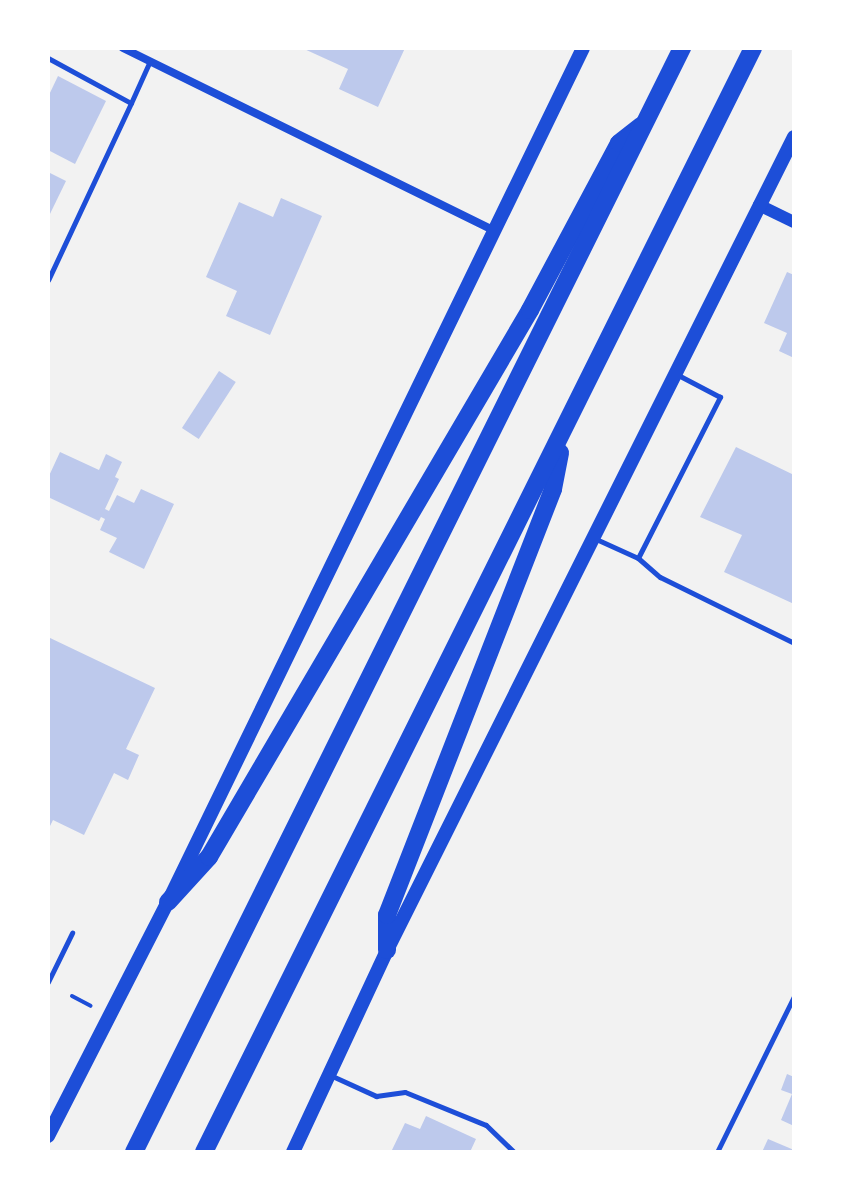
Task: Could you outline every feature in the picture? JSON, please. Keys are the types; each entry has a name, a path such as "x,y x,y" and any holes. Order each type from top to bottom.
{"highway":[{"path":"134,1152 682,48"},
{"path":"204,1152 753,48"},
{"path":"168,902 209,857 530,310 619,143 646,122"},
{"path":"387,950 387,915 553,489 565,429"}],"main road":[{"path":"48,1136 168,902 583,48"},
{"path":"293,1152 387,950 794,137"}],"street":[{"path":"123,48 493,230"},
{"path":"759,205 794,222"}],"lane":[{"path":"48,58 131,103"},
{"path":"48,280 150,61"},
{"path":"638,558 720,397 675,374"},
{"path":"593,538 638,558 660,577 794,643"},
{"path":"48,982 72,933"},
{"path":"717,1152 794,996"},
{"path":"329,1074 376,1096 405,1092 486,1125 514,1152"}],"path":[{"path":"72,996 91,1006"}],"building":[{"path":"302,48 405,48 378,107 339,89 348,69"},
{"path":"58,76 106,101 75,164 48,150 48,97"},
{"path":"48,172 66,181 48,218"},
{"path":"281,198 322,216 270,335 226,316 237,291 206,277 239,202 273,217"},
{"path":"787,272 794,275 794,358 779,351 787,333 764,323"},
{"path":"219,371 236,382 199,439 182,428"},
{"path":"736,447 794,475 794,604 724,572 742,535 700,517"},
{"path":"60,452 99,470 106,454 122,462 115,477 119,479 105,509 109,511 117,495 134,503 141,489 174,504 144,569 109,552 117,538 100,530 105,519 101,517 99,521 48,497 48,478"},
{"path":"48,637 155,688 126,749 139,755 128,780 114,773 84,835 53,820 48,830"},
{"path":"787,1074 794,1077 794,1126 781,1120 792,1094 781,1090"},
{"path":"426,1116 476,1139 470,1152 391,1152 405,1123 420,1129"},
{"path":"768,1139 794,1150 794,1152 762,1152"}]}
